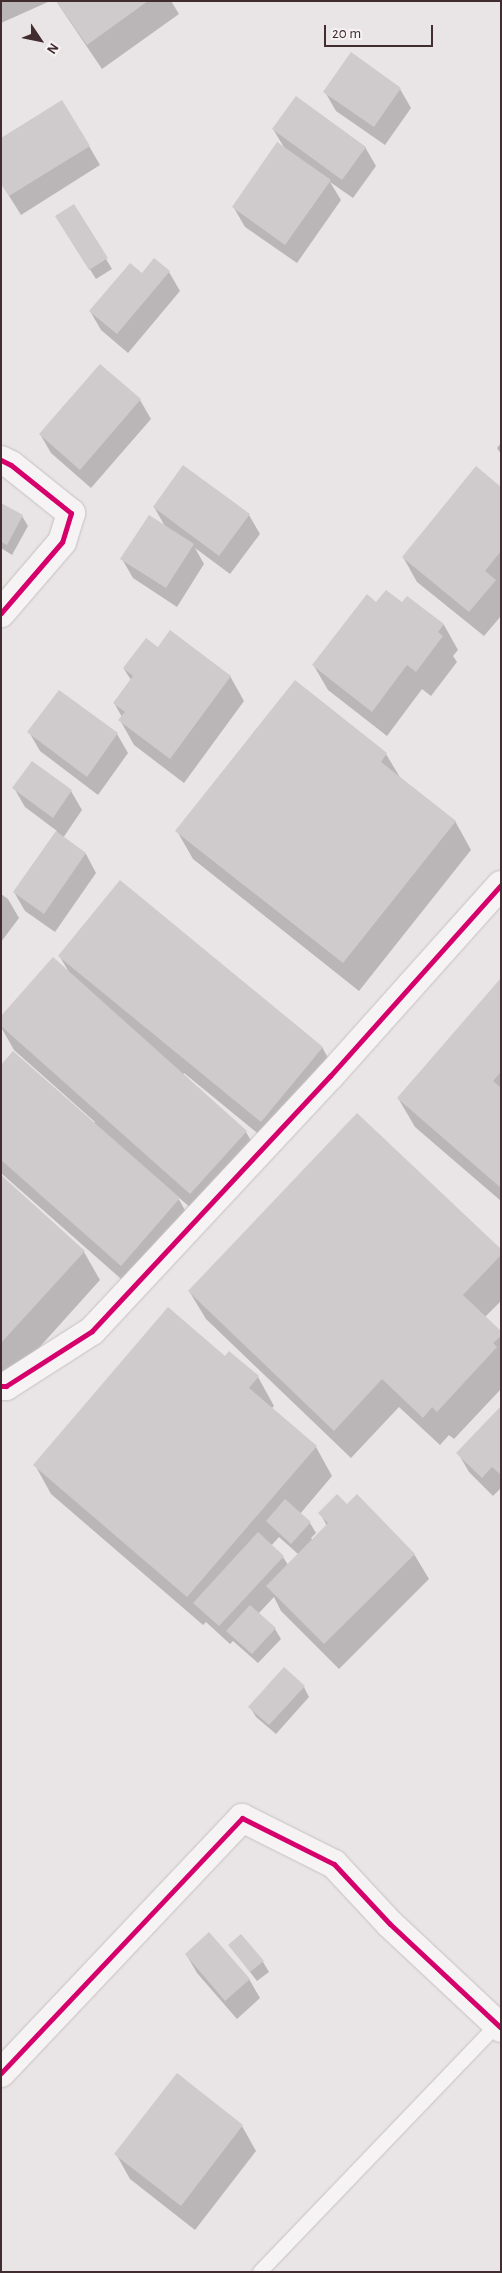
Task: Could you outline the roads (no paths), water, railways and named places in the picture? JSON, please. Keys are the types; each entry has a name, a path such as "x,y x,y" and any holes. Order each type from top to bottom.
{"street":[{"path":"1,460 11,465 71,513 62,542 1,613"},
{"path":"1,1386 6,1386 92,1331 323,1083 501,885"},
{"path":"1,2073 242,1818 334,1864 390,1924 499,2027"}],"lane":[{"path":"260,2272 499,2027"}]}
